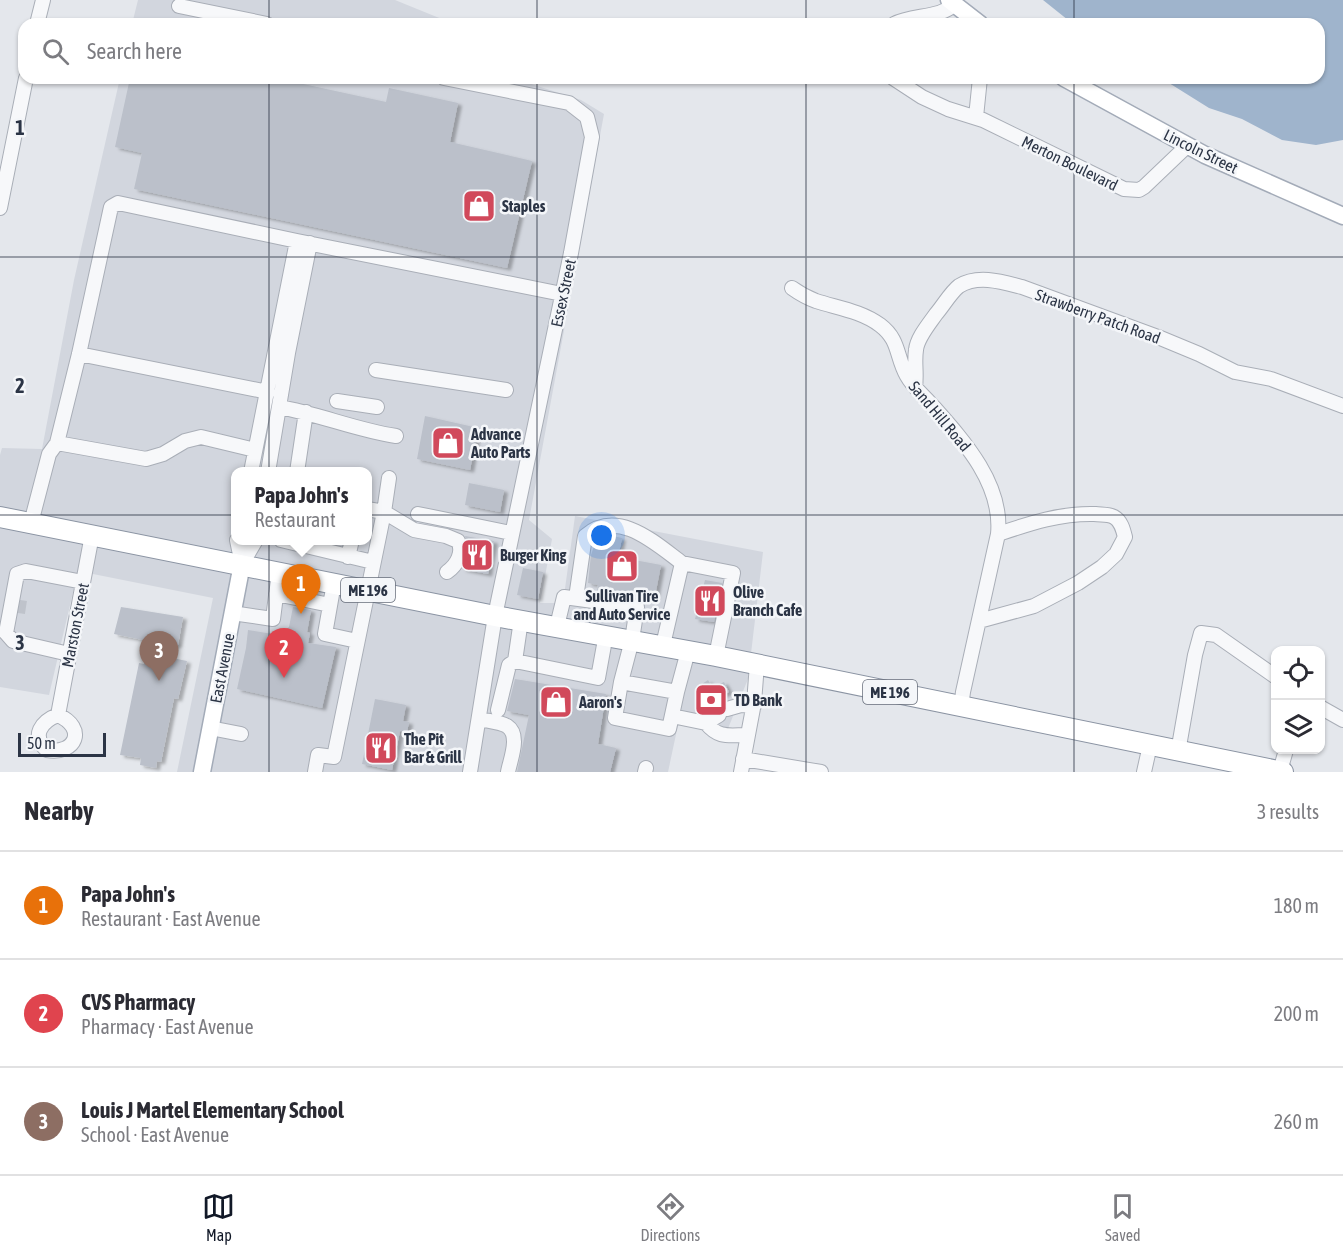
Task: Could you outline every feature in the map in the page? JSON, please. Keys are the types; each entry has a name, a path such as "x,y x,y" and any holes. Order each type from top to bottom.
{"highway":[{"name":"ME 196","path":"0,517 495,615 663,645 1282,772"}],"main road":[{"path":"952,2 972,18"},
{"name":"Lincoln Street","path":"1075,84 1187,146 1343,216"},
{"name":"East Avenue","path":"202,772 242,564"}],"street":[{"path":"39,18 43,0"},
{"path":"910,18 943,12 952,2"},
{"path":"179,6 238,18"},
{"path":"0,208 25,84"},
{"name":"Essex Street","path":"470,772 495,615 562,294 592,137 587,117 569,103 474,84"},
{"name":"Merton Boulevard","path":"902,84 922,97 948,109 976,117 1088,173 1129,190 1144,188 1187,146"},
{"path":"976,117 979,84"},
{"path":"31,523 49,454 57,443 111,207 118,203 562,294"},
{"path":"252,467 268,392 282,352 304,242"},
{"name":"Strawberry Patch Road","path":"915,387 916,350 922,336 943,303 959,286 980,280 1022,287 1168,341 1235,372 1271,378 1343,406"},
{"name":"Sand Hill Road","path":"792,288 816,301 855,312 881,326 894,339 906,374 980,466 994,496 998,508 999,534 961,707"},
{"path":"269,467 279,407 282,352"},
{"path":"79,354 268,392"},
{"path":"376,370 506,390"},
{"path":"338,401 377,407"},
{"path":"279,407 306,412 372,432 396,436"},
{"path":"298,467 306,412"},
{"path":"57,443 146,459 163,454 185,441 201,438 255,450"},
{"path":"315,772 318,755 334,757 389,478"},
{"path":"372,510 384,512 414,530 453,538 461,548 457,562 447,572"},
{"path":"417,514 512,533"},
{"path":"979,621 1034,606 1078,583 1102,567 1116,554 1125,537 1123,527 1116,518 1108,515 1076,514 1046,518 999,534"},
{"path":"576,598 585,536 595,527 613,525 635,530 682,563 733,573 716,656"},
{"name":"Marston Street","path":"58,715 92,535"},
{"path":"238,545 242,564"},
{"path":"242,564 253,545"},
{"path":"311,545 341,550 373,562"},
{"path":"663,645 682,563"},
{"path":"69,654 13,641 6,633 17,574 26,571 83,582"},
{"path":"13,641 26,571"},
{"path":"232,613 273,619 279,572"},
{"path":"334,583 325,634 357,640"},
{"path":"276,594 330,605"},
{"path":"557,626 564,597 637,607 615,718 669,729 687,651"},
{"path":"515,661 521,620"},
{"path":"1178,752 1201,633 1216,635 1271,674"},
{"path":"498,710 508,664 515,661 598,678 606,634"},
{"path":"600,664 623,676 677,692"},
{"path":"758,664 754,706 742,766 821,772"},
{"path":"706,723 723,712 741,705 754,706"},
{"path":"1325,710 1343,720"},
{"path":"672,716 706,723 720,735 748,735"},
{"path":"479,719 508,726 513,733 515,740 508,772"},
{"path":"210,728 241,734"},
{"path":"1144,772 1150,745"},
{"path":"1282,772 1285,754"}],"shaded area":[{"path":"138,0 395,0 439,18 134,18"},
{"path":"119,84 531,84 581,100 604,114 529,520 552,539 540,603 563,603 575,516 763,552 748,679 727,731 678,725 668,772 177,772 213,598 78,571 49,695 0,687 0,455 2,448 42,449 74,280"}],"water":[{"path":"1043,0 1343,0 1343,140 1316,145 1282,140 1242,119 1209,108 1171,84 1325,84 1325,18 1066,18"}],"building":[{"path":"129,84 303,84 386,102 389,88 458,103 450,142 532,161 507,268 134,189 142,153 115,147"},
{"name":"Advance Auto Parts","path":"425,416 478,428 470,470 417,459"},
{"path":"469,483 504,490 500,512 465,505"},
{"name":"Sullivan Tire and Auto Service","path":"608,535 622,538 618,557 661,565 655,596 627,591 624,596 597,592 598,585 588,583 591,555 596,540"},
{"name":"Burger King","path":"465,536 494,541 488,574 462,569 467,561 469,550"},
{"path":"523,568 543,572 538,599 517,595"},
{"name":"Olive Branch Cafe","path":"705,580 722,583 714,622 695,619"},
{"path":"121,607 183,617 178,645 147,653 187,661 178,699 174,698 161,762 157,761 156,768 140,765 141,758 120,755 139,663 144,664 148,641 114,634"},
{"path":"293,607 311,610 307,632 310,633 308,643 336,647 322,708 237,689 248,630 279,635 289,627"},
{"path":"515,679 606,694 598,744 616,748 610,772 517,772 529,715 507,711"},
{"name":"TD Bank","path":"708,680 711,685 724,682 729,692 718,697 722,702 714,708 699,686"},
{"name":"The Pit Bar & Grill","path":"375,699 406,705 403,721 409,722 407,732 400,731 392,770 362,764"}],"tunnel":[{"path":"18,613 20,600"}],"place":[{"name":"Staples","path":"479,206"},
{"name":"Advance Auto Parts","path":"448,443"},
{"name":"Burger King","path":"477,555"},
{"name":"Sullivan Tire and Auto Service","path":"622,566"},
{"name":"Olive Branch Cafe","path":"710,601"},
{"name":"Papa John's","path":"301,614"},
{"name":"CVS Pharmacy","path":"284,678"},
{"name":"Louis J Martel Elementary School","path":"159,681"},
{"name":"TD Bank","path":"711,700"},
{"name":"Aaron's","path":"556,702"},
{"name":"The Pit Bar & Grill","path":"381,748"}]}
